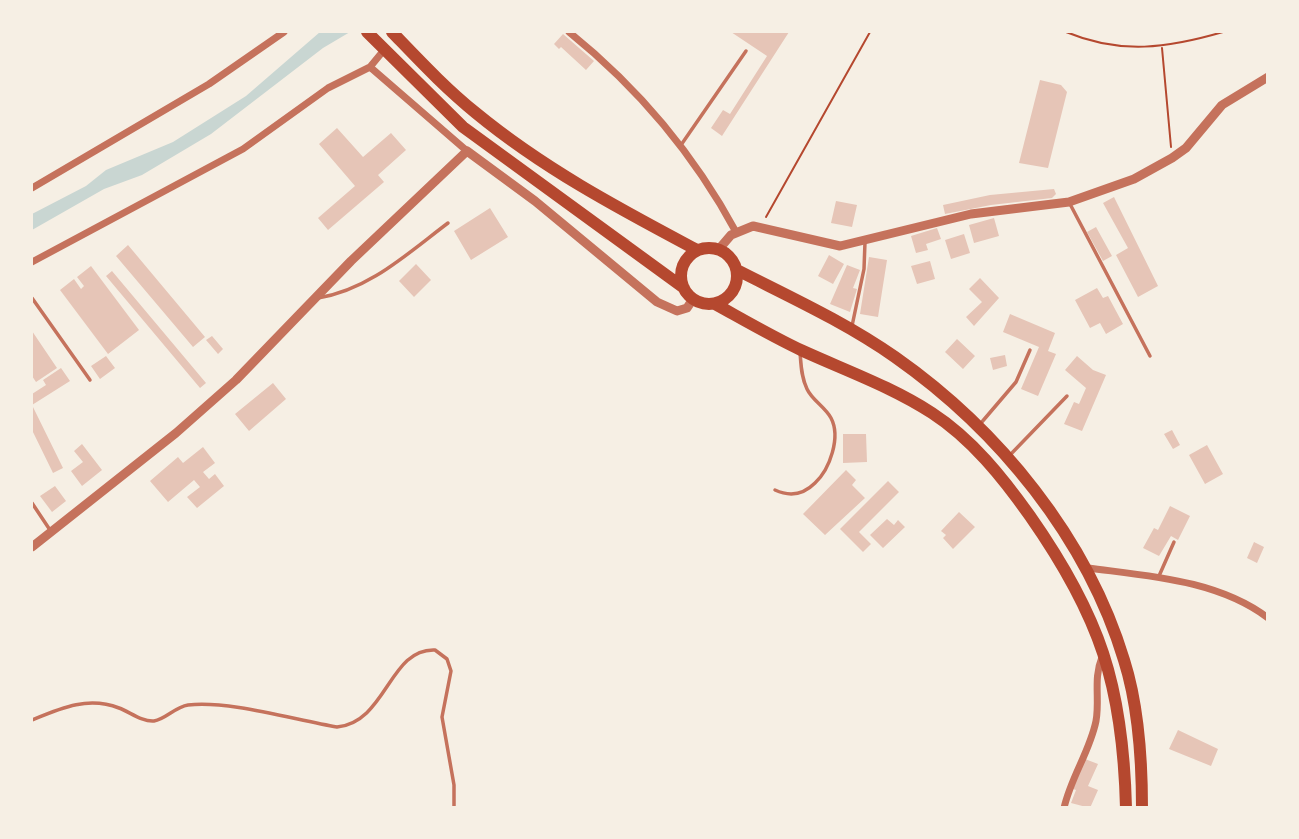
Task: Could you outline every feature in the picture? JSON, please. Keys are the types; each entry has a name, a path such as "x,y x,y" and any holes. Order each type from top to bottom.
{"highway":[{"path":"391,32 445,86 512,141 592,194 697,250 719,250 729,255 737,270 851,329 895,357 978,426 1007,458 1088,568 1125,663 1137,731 1142,807"},
{"path":"368,33 463,127 684,288 693,299 715,303 799,350 910,399 965,439 1013,492 1068,570 1093,623 1104,653 1119,721 1126,807"},
{"path":"684,288 683,266 697,250"},
{"path":"715,303 733,291 737,270"}],"street":[{"path":"32,188 209,84 284,32"},
{"path":"569,32 620,76 681,145 716,195 736,232"},
{"path":"32,262 243,149 328,88 370,67 384,50"},
{"path":"370,67 467,152 577,234 657,302 677,311 687,307 693,299"},
{"path":"719,250 736,232 761,226 827,245 865,242 971,214 1069,202 1134,178 1172,158 1186,148 1222,105 1268,77"},
{"path":"32,547 236,380 315,298 467,152"},
{"path":"1088,568 1199,585 1226,594 1268,618"},
{"path":"1064,807 1097,719 1096,679 1104,653"}],"lane":[{"path":"681,145 746,51"},
{"path":"1069,202 1150,356"},
{"path":"315,298 345,293 369,280 448,223"},
{"path":"851,329 862,280 865,242"},
{"path":"32,299 90,380"},
{"path":"775,491 794,495 806,491 817,482 832,452 835,433 832,421 808,392 799,350"},
{"path":"978,426 1016,382 1030,350"},
{"path":"1007,458 1067,396"},
{"path":"32,503 51,532"},
{"path":"1159,579 1174,542"},
{"path":"32,720 69,705 95,702 110,704 145,720 154,720 177,708 202,705 337,727 347,726 371,711 386,685 416,654 435,650 447,659 451,671 442,718 454,785 454,807"}],"path":[{"path":"761,226 870,32"},
{"path":"1066,32 1119,45 1162,47 1223,32"},
{"path":"1162,47 1172,158"}],"shaded area":[{"path":"320,32 350,32 323,48 211,134 142,175 104,189 32,230 32,214 86,186 106,170 173,142 246,96"}],"building":[{"path":"731,32 789,32 722,136 711,128 723,110 730,114 767,56"},
{"path":"563,34 594,61 586,70 554,44"},
{"path":"1040,80 1061,85 1067,92 1048,168 1019,163"},
{"path":"337,128 363,157 391,133 406,150 378,175 384,182 328,230 318,218 355,186 319,144"},
{"path":"1054,189 1056,194 1052,198 945,214 943,205 990,195"},
{"path":"1114,197 1158,286 1138,297 1116,255 1128,248 1103,203"},
{"path":"836,201 857,205 852,227 831,223"},
{"path":"490,208 508,237 471,260 454,231"},
{"path":"994,218 999,236 974,243 969,225"},
{"path":"1096,227 1112,256 1103,261 1087,232"},
{"path":"937,228 941,239 926,244 928,250 916,253 911,236"},
{"path":"964,234 970,253 951,259 945,240"},
{"path":"128,245 205,337 193,347 116,256"},
{"path":"829,255 844,264 833,284 818,276"},
{"path":"869,257 887,260 878,317 860,314"},
{"path":"930,261 935,279 917,284 911,266"},
{"path":"416,264 431,280 414,297 399,281"},
{"path":"847,265 860,270 853,288 857,289 850,312 830,304"},
{"path":"91,266 139,330 108,354 60,290 74,279 81,289 84,286 77,277"},
{"path":"112,271 206,383 200,388 106,276"},
{"path":"980,278 999,298 974,326 966,317 982,302 969,289"},
{"path":"1097,288 1103,298 1108,296 1123,324 1106,334 1100,323 1090,328 1075,300"},
{"path":"1010,314 1055,333 1048,351 1056,354 1038,396 1021,389 1039,347 1003,332"},
{"path":"32,331 57,368 36,382 32,376"},
{"path":"212,336 223,349 218,354 206,340"},
{"path":"957,339 975,356 963,369 945,352"},
{"path":"1005,355 1007,366 993,370 990,358"},
{"path":"106,356 115,368 100,379 91,366"},
{"path":"1077,356 1093,370 1106,375 1082,431 1064,424 1074,402 1079,404 1086,388 1065,370"},
{"path":"61,368 70,381 32,405 32,394 46,385 43,380"},
{"path":"273,383 286,399 249,431 235,414"},
{"path":"32,405 63,468 53,473 32,430"},
{"path":"1172,430 1180,445 1173,449 1164,434"},
{"path":"843,434 866,434 867,462 843,463"},
{"path":"82,444 102,470 82,486 71,471 83,462 74,451"},
{"path":"1207,445 1223,474 1205,484 1189,455"},
{"path":"203,447 215,463 203,472 209,479 215,474 224,486 197,508 187,497 200,487 194,480 168,502 150,481 178,457 183,463"},
{"path":"846,470 856,480 852,485 865,498 825,535 803,514"},
{"path":"888,481 899,492 859,532 871,544 863,552 840,529"},
{"path":"55,486 66,501 52,512 40,496"},
{"path":"1170,506 1190,516 1178,540 1171,536 1159,556 1143,548 1154,528 1158,530"},
{"path":"959,512 975,527 953,549 943,538 946,535 941,531"},
{"path":"887,519 894,525 898,520 905,527 883,548 870,535"},
{"path":"1254,542 1264,547 1257,563 1247,558"},
{"path":"1178,730 1218,749 1211,766 1169,749"},
{"path":"1085,759 1098,764 1088,786 1098,790 1090,808 1071,803 1076,790 1073,789"}]}
